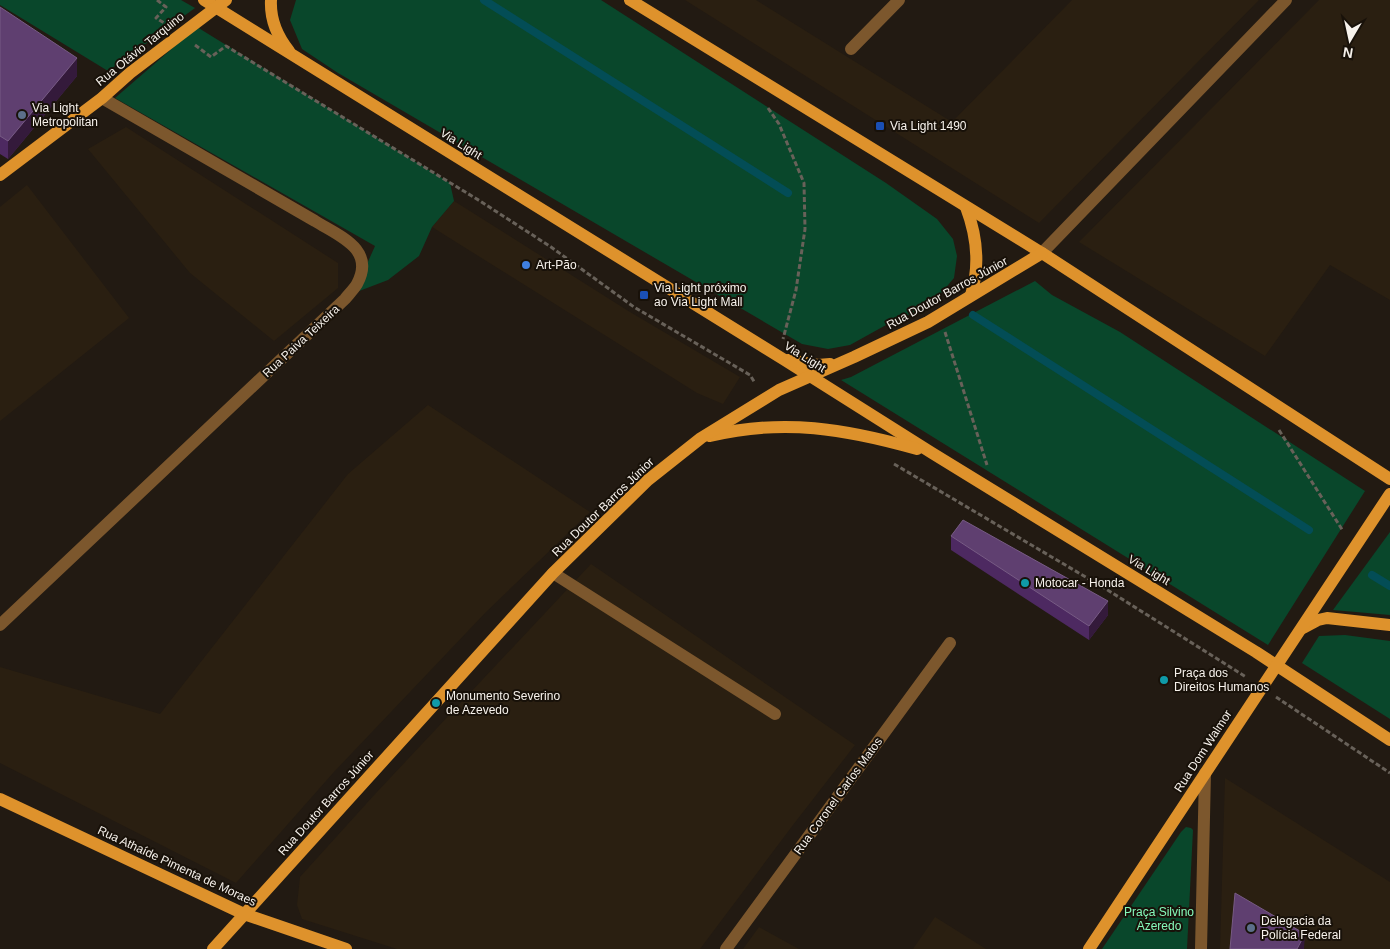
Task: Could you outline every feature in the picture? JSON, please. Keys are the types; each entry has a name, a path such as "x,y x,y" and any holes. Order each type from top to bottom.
{"main road":[{"name":"Via Light","path":"204,0 221,4 292,55 996,493 1277,665 1390,740"},
{"path":"271,0 273,22 283,43 292,55"},
{"path":"630,0 1042,253 1390,479"},
{"name":"Rua Otávio Tarquino","path":"0,175 102,98 221,4"},
{"path":"966,207 974,228 976,254 974,284 971,295"},
{"name":"Rua Doutor Barros Júnior","path":"213,949 554,573 648,480 701,438 763,399 940,315 1042,253"},
{"path":"780,358 818,365 838,364"},
{"path":"701,438 757,427 792,426 865,435 932,453"},
{"name":"Rua Dom Walmor","path":"1089,949 1390,494"},
{"path":"1299,632 1307,625 1327,618 1390,625"},
{"name":"Rua Athaíde Pimenta de Moraes","path":"0,799 244,914 346,949"}],"street":[{"path":"851,49 899,0"},
{"name":"Rua Doutor Barros Júnior","path":"1042,253 1286,0"},
{"name":"Rua Paiva Teixeira","path":"0,625 345,299 357,284 362,270 359,251 350,243 102,98"},
{"path":"554,573 775,714"},
{"name":"Rua Coronel Carlos Matos","path":"726,949 950,643"},
{"path":"1201,949 1206,773"}],"path":[{"path":"157,0 166,7 156,18 211,56 226,46 473,196 551,247 634,307 750,376 763,399"},
{"path":"768,108 779,124 804,183 805,228 796,290 780,358"},
{"path":"940,315 996,493"},
{"path":"1275,424 1354,548"},
{"path":"885,462 894,464 1106,589 1262,687 1390,773"}],"shaded area":[{"path":"685,0 756,0 952,122 1072,0 1259,0 1039,223"},
{"path":"1319,0 1390,0 1390,300 1330,265 1265,356 1079,242"},
{"path":"126,127 338,263 338,288 274,341 190,273 88,149"},
{"path":"27,185 129,318 0,421 0,207"},
{"path":"454,201 630,312 740,377 723,404 697,393 432,227"},
{"path":"428,405 590,512 486,612 333,773 236,883 0,763 0,667 160,714 348,474"},
{"path":"591,564 855,745 700,949 397,949 302,919 297,905 300,877 376,793"},
{"path":"1225,778 1390,882 1390,949 1220,949"},
{"path":"935,917 986,949 913,949"},
{"path":"759,927 799,949 743,949"}],"green space":[{"path":"0,0 181,0 195,8 108,71 0,5"},
{"path":"296,0 601,0 886,183 937,219 953,239 957,256 954,278 931,305 886,325 850,345 828,349 802,344 338,73 302,49 290,20"},
{"path":"197,27 450,183 454,201 432,227 419,256 388,280 354,293 375,246 115,98"},
{"path":"1035,281 1052,295 1120,332 1365,491 1268,645 841,380 851,377"},
{"path":"1390,532 1390,615 1333,610"},
{"path":"1345,635 1390,641 1390,719 1302,663 1319,636"},
{"name":"Praça Silvino Azeredo","path":"1186,827 1193,830 1187,949 1102,949 1181,832"}],"building":[{"name":"Via Light Metropolitan","path":"0,7 77,58 8,141 0,136"},
{"path":"963,520 1108,601 1089,626 951,536"},
{"name":"Delegacia da Polícia Federal","path":"1235,893 1305,934 1297,949 1230,949"}],"waterway":[{"path":"484,0 788,193"},
{"path":"973,315 1309,530"},
{"path":"1372,575 1390,586"}],"place":[{"name":"Via Light Metropolitan","path":"22,115"},
{"name":"Via Light 1490","path":"880,126"},
{"name":"Art-Pão","path":"526,265"},
{"name":"Via Light próximo ao Via Light Mall","path":"644,295"},
{"name":"Motocar - Honda","path":"1025,583"},
{"name":"Praça dos Direitos Humanos","path":"1164,680"},
{"name":"Monumento Severino de Azevedo","path":"436,703"},
{"name":"Delegacia da Polícia Federal","path":"1251,928"}]}
